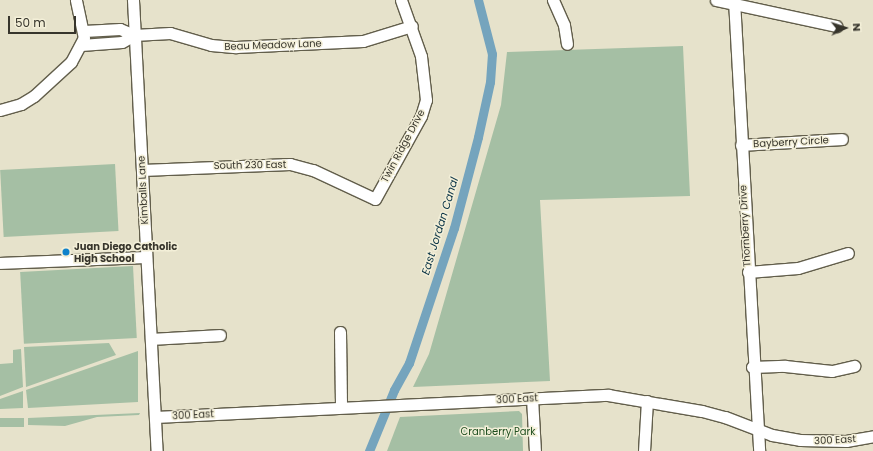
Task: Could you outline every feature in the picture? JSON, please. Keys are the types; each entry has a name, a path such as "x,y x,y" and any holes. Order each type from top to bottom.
{"street":[{"path":"0,110 21,104 34,96 65,69 83,38 76,0"},
{"name":"Kimballs Lane","path":"133,0 157,451"},
{"name":"Twin Ridge Drive","path":"375,199 421,116 426,100 421,56 412,26 401,0"},
{"path":"553,0 564,25 567,44"},
{"path":"716,0 734,2 836,26"},
{"name":"Thornberry Drive","path":"734,2 752,367 756,430 759,451"},
{"name":"Beau Meadow Lane","path":"134,35 170,33 211,45 236,47 363,40 412,26"},
{"path":"83,38 120,29 134,35"},
{"name":"Bayberry Circle","path":"741,145 842,139"},
{"name":"South 230 East","path":"142,170 290,164 313,170 375,199"},
{"path":"748,272 798,268 848,252"},
{"path":"0,263 146,257"},
{"path":"340,332 341,407"},
{"path":"151,338 220,335"},
{"path":"752,367 785,366 832,372 854,366"},
{"name":"300 East","path":"155,417 396,404 608,395 647,401 725,417 772,436 822,442 873,436"},
{"path":"532,398 535,451"},
{"path":"644,451 647,401"}],"green space":[{"path":"683,46 690,196 540,200 550,381 413,387 429,354 501,105 507,52"},
{"path":"115,164 119,231 4,237 0,170"},
{"path":"133,266 137,338 24,344 20,272"},
{"path":"109,343 116,355 26,387 24,347"},
{"path":"21,349 23,387 0,396 0,364 13,363 13,350"},
{"path":"138,351 138,402 28,408 26,390"},
{"path":"23,391 23,408 0,409 0,399"},
{"name":"Cranberry Park","path":"519,411 522,414 523,451 387,451 400,417"},
{"path":"140,413 139,415 97,417 65,426 28,425 28,418"},
{"path":"0,418 24,418 24,427 0,427"}],"waterway":[{"name":"East Jordan Canal","path":"369,451 394,390 409,363 454,228 478,137 490,82 492,54 478,0"}],"place":[{"name":"Juan Diego Catholic High School","path":"66,252"}]}
